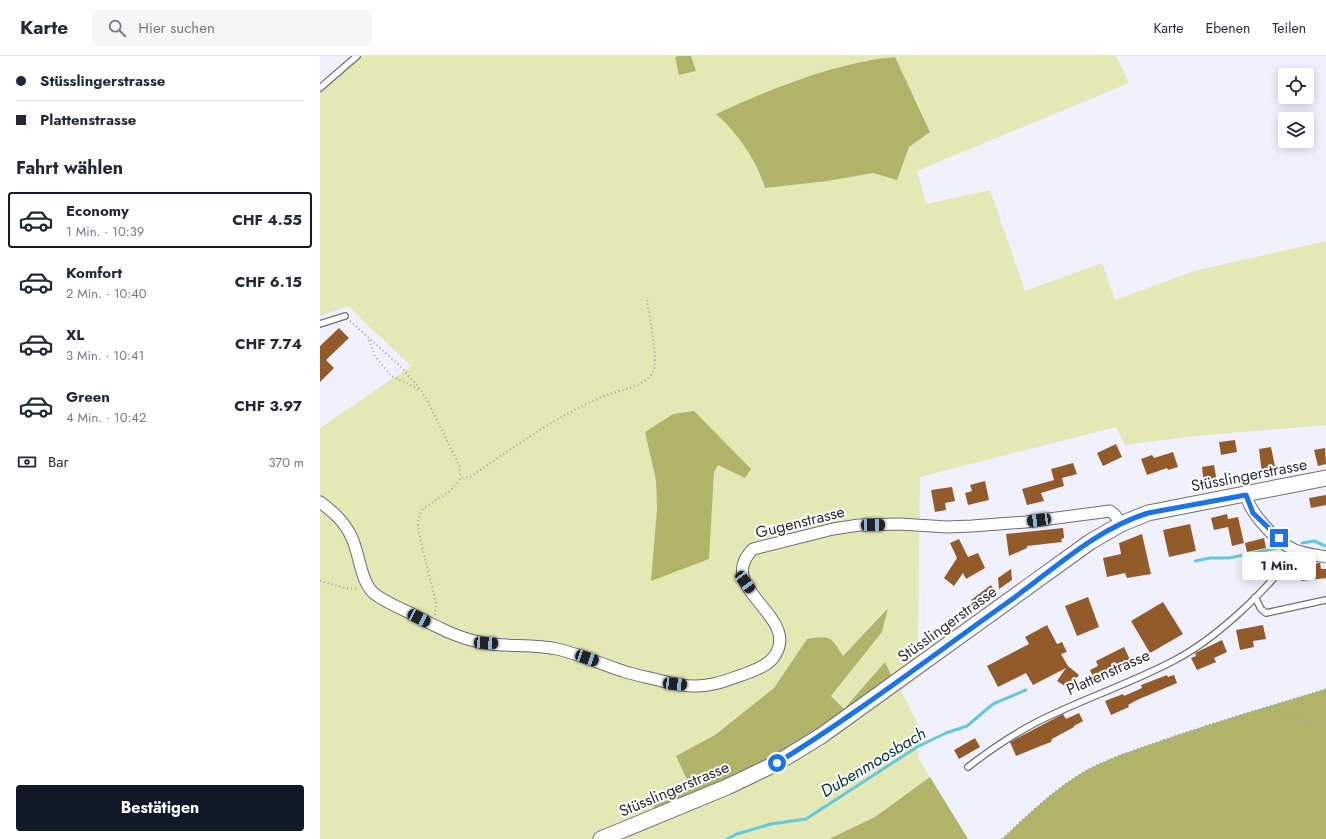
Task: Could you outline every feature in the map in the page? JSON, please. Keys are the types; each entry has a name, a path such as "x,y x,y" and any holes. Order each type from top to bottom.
{"street":[{"name":"Stüsslingerstrasse","path":"601,839 727,787 777,763 833,727 1090,542 1121,524 1148,513 1246,495 1326,478"},
{"path":"1246,495 1253,513 1267,528 1295,550 1326,557"},
{"path":"320,502 338,517 351,535 368,587"},
{"name":"Gugenstrasse","path":"368,587 382,599 460,638 486,643 557,649 625,672 675,684 696,686 715,684 759,669 773,658 779,646 779,632 772,618 745,582 741,571 744,558 753,549 833,529 859,525 900,524 959,527 1026,522 1110,511 1115,515 1121,524"}],"lane":[{"path":"320,88 357,56"},
{"path":"320,324 345,316"},
{"name":"Plattenstrasse","path":"968,767 1007,739 1036,723 1175,660 1216,631 1255,597 1289,559 1295,550"},
{"path":"1255,597 1261,609 1266,613 1326,600"}],"path":[{"path":"432,625 436,603 419,534 418,519 423,509 450,491 462,478 470,477 539,429 603,396 636,384 650,376 655,364 647,300"},
{"path":"345,316 405,372 420,389 459,465 462,478"},
{"path":"368,338 375,356 391,376 420,389"},
{"path":"320,581 346,588 368,587"},
{"path":"1002,839 1049,797 1082,773 1095,766 1153,744 1326,689"},
{"path":"1302,720 1326,694"},
{"path":"1246,714 1326,723"}],"green space":[{"path":"357,56 1116,56 1129,83 917,171 926,204 990,190 1025,291 1102,263 1115,300 1194,271 1326,241 1326,425 1185,437 1125,445 1116,427 920,477 918,653 924,673 901,691 927,742 917,747 919,759 930,777 875,817 829,839 320,839 320,428 411,366 348,306 320,316 320,88","holes":["866,60 915,98 930,131 909,147 896,179 873,173 828,181 765,188 755,164 735,130 716,114 790,82","673,414 745,478 718,465 714,472 712,505 657,509 656,480 645,432","887,608 882,632 831,696 844,709 885,662 893,679 763,765 664,792 688,782 676,756 715,735 774,688 807,640 843,656"]},
{"path":"691,56 696,71 679,75 675,57"},
{"path":"895,57 930,132 909,147 897,180 873,173 828,181 765,188 757,167 739,138 716,114 781,86 804,78 849,65"},
{"path":"694,411 751,469 745,478 718,465 714,472 709,559 651,581 657,509 656,480 645,432 673,414"},
{"path":"888,608 882,632 831,696 844,709 885,662 893,679 791,749 655,812 653,808 664,792 688,782 676,756 715,735 774,688 807,639 821,637 830,639 843,656"},
{"path":"1326,689 1326,839 1002,839 1060,788 1082,773 1112,758 1186,732"},
{"path":"930,777 968,839 829,839 875,817"}],"building":[{"path":"339,328 349,338 326,360 334,368 320,382 320,346"},
{"path":"1235,440 1237,452 1221,455 1219,442"},
{"path":"1116,444 1122,457 1103,466 1097,453"},
{"path":"1271,447 1276,471 1262,474 1259,449"},
{"path":"1325,448 1326,464 1318,466 1314,450"},
{"path":"1173,452 1178,467 1168,470 1167,468 1147,475 1141,459 1152,455 1154,458"},
{"path":"1073,463 1077,474 1062,478 1064,486 1041,493 1044,501 1027,505 1022,489 1054,480 1051,469"},
{"path":"1214,465 1217,482 1204,485 1202,467"},
{"path":"985,481 989,500 968,505 965,493 972,491 970,485"},
{"path":"952,487 955,501 945,503 946,510 935,512 931,490"},
{"path":"1326,495 1326,505 1311,508 1309,498"},
{"path":"1227,514 1228,519 1238,517 1244,543 1232,546 1228,527 1214,530 1211,518"},
{"path":"1190,524 1196,551 1169,557 1163,530"},
{"path":"1063,528 1064,538 1061,539 1062,542 1027,546 1027,548 1009,556 1006,534"},
{"path":"1142,534 1151,574 1127,578 1125,573 1107,577 1103,558 1121,554 1119,543"},
{"path":"1264,538 1266,548 1247,552 1245,543"},
{"path":"959,539 968,557 978,553 985,568 966,579 963,573 954,586 944,578 957,558 950,543"},
{"path":"1297,558 1301,559 1302,565 1320,563 1321,569 1326,569 1326,578 1301,581 1301,579 1295,579 1293,562"},
{"path":"1011,569 1012,580 999,589 998,578"},
{"path":"991,585 996,592 976,606 971,600"},
{"path":"1088,597 1099,627 1077,636 1065,606"},
{"path":"1163,602 1183,634 1150,653 1131,621"},
{"path":"1047,625 1057,644 1062,642 1067,652 1061,654 1068,666 1079,675 1068,688 1057,681 1066,668 1033,685 1026,673 998,687 987,666 1029,644 1025,637"},
{"path":"1263,625 1266,639 1253,641 1254,647 1240,650 1236,630"},
{"path":"1222,640 1227,652 1214,658 1216,662 1197,670 1191,658 1196,656 1195,653"},
{"path":"1124,647 1133,666 1106,680 1103,675 1094,679 1090,670 1098,666 1096,661"},
{"path":"1167,675 1168,677 1174,675 1177,683 1137,700 1128,705 1129,707 1111,715 1105,701 1123,694 1124,696 1142,688 1141,685"},
{"path":"1079,713 1083,721 1052,739 1051,742 1016,756 1010,742 1063,714 1066,719"},
{"path":"975,738 980,747 959,759 954,750"}],"waterway":[{"name":"Dubenmoosbach","path":"1302,543 1314,541 1326,546"},
{"name":"Dubenmoosbach","path":"1195,561 1210,558 1229,558 1282,547"},
{"name":"Dubenmoosbach","path":"727,839 737,834 771,824 806,819 917,747 946,733 967,726 993,704 1026,690"}],"route":[{"path":"777,763 821,736 894,685 969,628 1010,601 1090,542 1134,518 1148,513 1246,495 1253,513 1279,538"}]}
